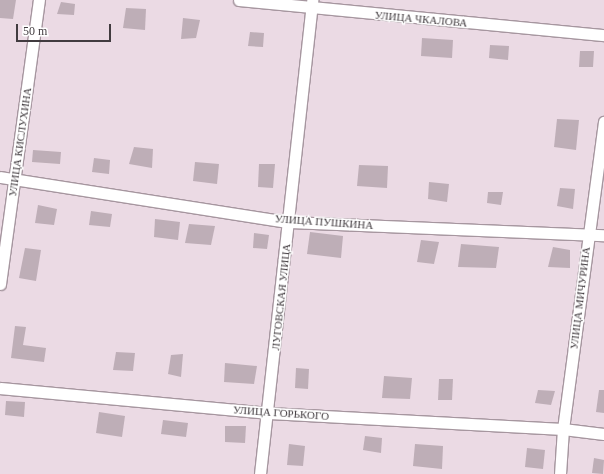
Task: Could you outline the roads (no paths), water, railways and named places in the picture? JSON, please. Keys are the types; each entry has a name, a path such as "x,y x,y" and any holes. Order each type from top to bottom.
{"street":[{"name":"УЛИЦА КИСЛУХИНА","path":"0,284 39,0"},
{"name":"УЛИЦА ЧКАЛОВА","path":"239,0 312,4 604,35"},
{"name":"ЛУГОВСКАЯ УЛИЦА","path":"260,474 269,413 312,4"},
{"name":"УЛИЦА МИЧУРИНА","path":"560,474 563,429 604,122"},
{"name":"УЛИЦА ПУШКИНА","path":"0,177 15,178 289,222 588,234 604,236"},
{"name":"УЛИЦА ГОРЬКОГО","path":"0,388 269,413 563,429 604,434"}]}
